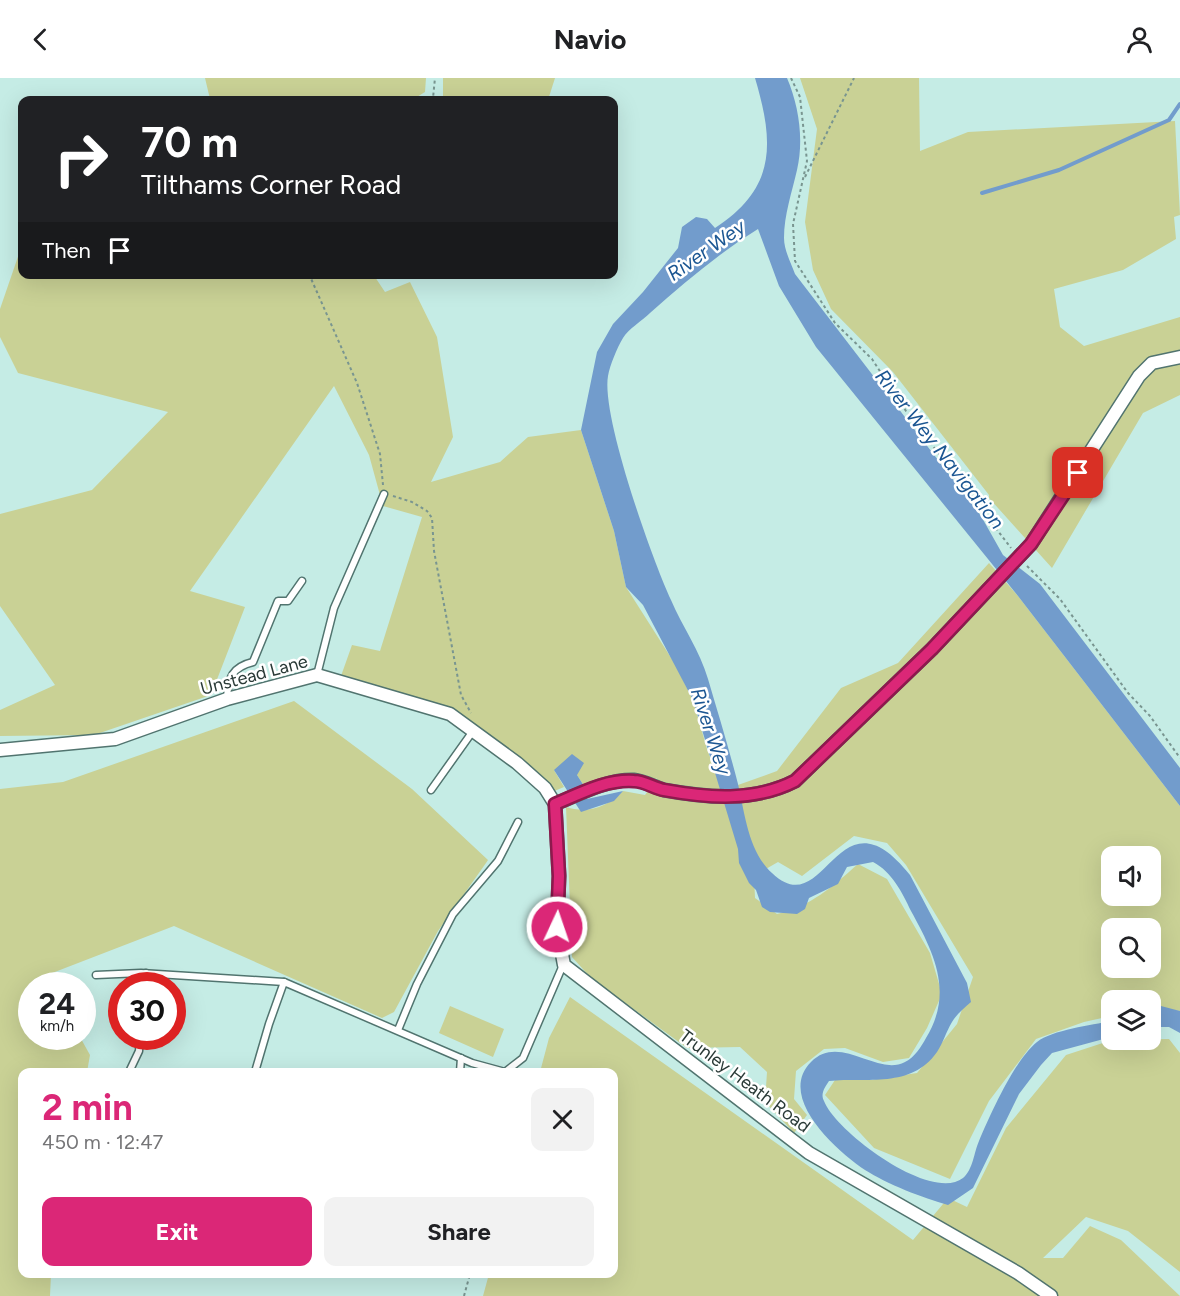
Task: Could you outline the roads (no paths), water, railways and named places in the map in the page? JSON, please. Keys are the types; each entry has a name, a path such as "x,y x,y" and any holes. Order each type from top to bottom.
{"street":[{"path":"564,965 557,927 559,876 555,804 606,784 634,780 662,789 712,798 776,790 795,781 932,649 1031,544 1139,376 1152,363 1180,357"},
{"name":"Unstead Lane","path":"0,750 115,739 227,699 317,675 450,714 517,763 545,789 555,804"},
{"name":"Trunley Heath Road","path":"564,965 809,1153 1018,1274 1051,1296"}],"lane":[{"path":"317,675 334,608 384,494"},
{"path":"227,699 228,679 239,665 253,662 278,601 288,601 302,581"},
{"path":"431,790 473,731"},
{"path":"398,1030 417,984 453,914 498,861 518,822"},
{"path":"510,1068 522,1058 564,965"},
{"path":"96,975 108,975"},
{"path":"186,976 284,982 461,1058 492,1068"},
{"path":"256,1068 284,982"},
{"path":"131,1068 139,1050"},
{"path":"460,1068 461,1058"}],"water":[{"name":"River Wey","path":"755,78 787,78 795,100 800,135 799,159 784,229 786,252 795,274 981,516 1003,555 1040,584 1180,768 1180,806 1018,596 816,347 779,286 758,229 702,269 625,335 608,376 612,422 620,454 641,522 663,580 675,610 705,669 735,771 749,832 758,854 772,873 790,884 806,882 848,848 865,843 885,851 910,875 967,983 971,1002 954,1019 937,1052 926,1064 914,1072 888,1079 829,1081 823,1096 832,1114 865,1146 908,1173 929,1181 948,1183 963,1178 969,1170 997,1102 1028,1051 1037,1042 1052,1034 1101,1023 1101,1040 1052,1053 1041,1065 1019,1094 973,1188 948,1205 894,1185 853,1161 826,1137 814,1122 805,1107 801,1091 802,1076 811,1062 822,1054 846,1053 894,1065 905,1062 917,1052 934,1021 939,1005 938,973 927,942 896,883 886,871 873,862 847,867 838,884 809,898 805,909 797,914 770,912 762,907 756,890 749,883 739,863 738,849 693,700 643,605 626,587 614,531 581,430 597,352 613,324 643,292 678,248 682,227 696,217 707,219 715,228 735,213 750,197 760,180 767,143"},
{"path":"572,754 584,763 577,775 584,786 587,799 623,791 614,801 581,812 554,770"},
{"path":"1161,1006 1180,1011 1180,1033 1169,1027 1161,1027"}],"waterway":[{"path":"982,193 1059,170 1169,120 1180,104"}],"water label":[{"name":"River Wey Navigation","path":"940,449"}]}
